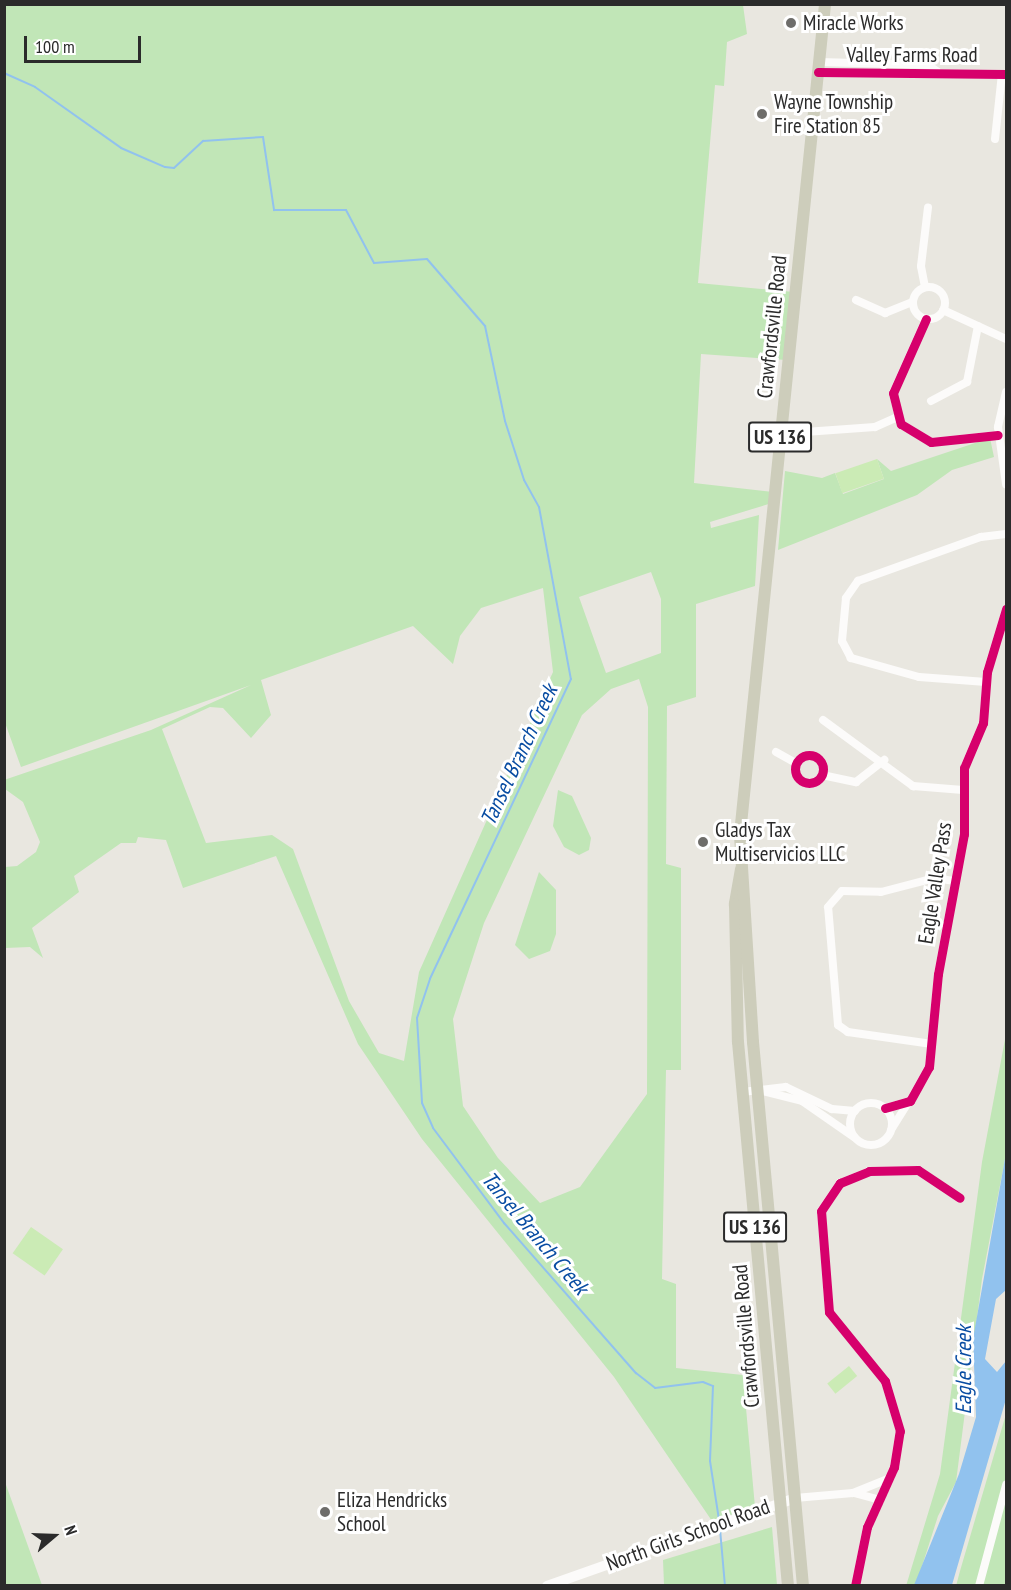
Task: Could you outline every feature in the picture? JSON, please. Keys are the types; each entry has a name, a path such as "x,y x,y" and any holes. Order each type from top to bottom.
{"main road":[{"name":"Crawfordsville Road","path":"788,1586 742,1092 735,932 741,869 750,706 825,4"},
{"name":"Crawfordsville Road","path":"741,869 802,1586"},
{"name":"North Girls School Road","path":"547,1586 736,1516 795,1498"}],"street":[{"name":"Valley Farms Road","path":"819,67 1004,74"},
{"path":"995,139 1004,74"},
{"path":"926,287 921,266 928,207"},
{"path":"856,300 885,313 912,302 926,287"},
{"path":"926,287 941,293 943,310"},
{"path":"912,302 926,319"},
{"path":"943,310 926,319 896,384 897,417 911,434 931,442 998,435"},
{"path":"943,310 1006,339"},
{"path":"930,401 967,382 978,326"},
{"path":"1006,392 998,435 1006,484"},
{"path":"805,432 875,427 897,417"},
{"path":"986,682 919,677 851,658 842,641 852,585 981,537 1006,534"},
{"name":"Eagle Valley Pass","path":"891,1130 926,1077 964,834 965,761 983,723 986,682 1006,609"},
{"path":"824,720 884,760 913,786 963,790"},
{"path":"776,752 796,762 815,756 822,775"},
{"path":"822,775 856,782 884,760"},
{"path":"796,762 801,781 814,783 822,775"},
{"path":"932,1044 842,1029 834,1017 828,907 837,893 881,892 935,878 956,881"},
{"path":"759,1091 768,1086 793,1088 832,1109 855,1111 870,1103 885,1108 907,1104"},
{"path":"742,1092 759,1091 802,1101 858,1140 876,1144 891,1130 885,1108"},
{"path":"855,1111 850,1125 858,1140"},
{"path":"855,1586 865,1532 890,1478 900,1438 896,1408 881,1375 829,1312 821,1211 840,1183 869,1172 918,1170 960,1197"},
{"path":"795,1498 853,1493 890,1478"},
{"path":"979,1586 1006,1485"},
{"path":"853,1493 880,1500"}],"green space":[{"path":"5,5 743,5 747,34 727,42 724,86 715,85 698,283 794,292 786,360 701,354 694,483 773,492 772,503 710,522 711,528 759,515 755,586 696,604 696,697 667,706 666,864 681,868 681,1070 666,1070 662,1279 676,1284 676,1368 743,1375 755,1507 712,1521 614,1377 422,1139 358,1044 276,856 183,888 166,840 138,837 136,843 121,843 74,876 79,892 32,928 43,958 30,947 5,948 5,867 17,866 36,852 40,842 23,802 5,789 4,780 151,730 251,685 21,767 4,720","holes":["651,572 661,599 661,653 606,673 579,597","543,588 553,672 419,972 404,1061 379,1053 349,1001 293,849 272,835 206,843 162,729 210,707 223,708 251,738 271,715 261,680 413,626 453,664 460,636 481,608","639,679 648,707 647,1094 580,1187 540,1203 498,1158 463,1106 453,1019 484,923 582,715 611,689"]},
{"path":"990,438 994,457 952,470 917,495 778,550 785,471 822,478 835,473 843,494 884,479 877,459 891,471"},
{"path":"877,459 884,479 842,493 835,473"},
{"path":"558,790 572,796 591,838 589,850 579,855 564,847 553,826"},
{"path":"539,872 556,890 556,934 550,951 529,959 515,945"},
{"path":"1006,1034 1006,1154 982,1279 956,1482 938,1516 916,1585 906,1586 940,1474 982,1162"},
{"path":"31,1227 63,1249 45,1276 13,1253"},
{"path":"849,1366 857,1376 835,1394 827,1384"},
{"path":"1006,1414 1006,1585 956,1586 960,1571"},
{"path":"5,1482 42,1585 5,1585"},
{"path":"772,1527 777,1585 664,1585 663,1560"}],"water":[{"name":"Eagle Creek","path":"1006,1153 1006,1290 996,1299 985,1359 997,1372 1006,1361 1006,1399 952,1585 914,1585 959,1474 976,1417 973,1339"}],"waterway":[{"name":"Tansel Branch Creek","path":"4,73 35,87 121,148 165,167 174,168 203,141 263,137 274,210 346,210 374,263 427,259 485,326 505,421 524,480 539,507 571,679 430,979 417,1018 422,1103 433,1128 504,1223 636,1373 655,1388 703,1382 713,1386 710,1461 719,1520"},
{"name":"Tansel Branch Creek","path":"720,1529 725,1586"}],"cycle path":[{"path":"818,72 1006,74"},
{"path":"926,319 893,393 901,424 931,442 998,435"},
{"path":"885,1108 910,1101 929,1067 938,974 964,834 964,768 983,723 987,672 1006,609"},
{"path":"809,755 819,759 823,769 819,779 809,783 799,779 795,769 799,759 809,755"},
{"path":"855,1586 867,1527 894,1467 900,1431 885,1381 829,1312 821,1211 840,1183 869,1171 918,1170 960,1198"}],"place":[{"name":"Miracle Works","path":"791,23"},
{"name":"Wayne Township Fire Station 85","path":"762,114"},
{"name":"Gladys Tax Multiservicios LLC","path":"703,842"},
{"name":"Eliza Hendricks School","path":"325,1512"}]}
